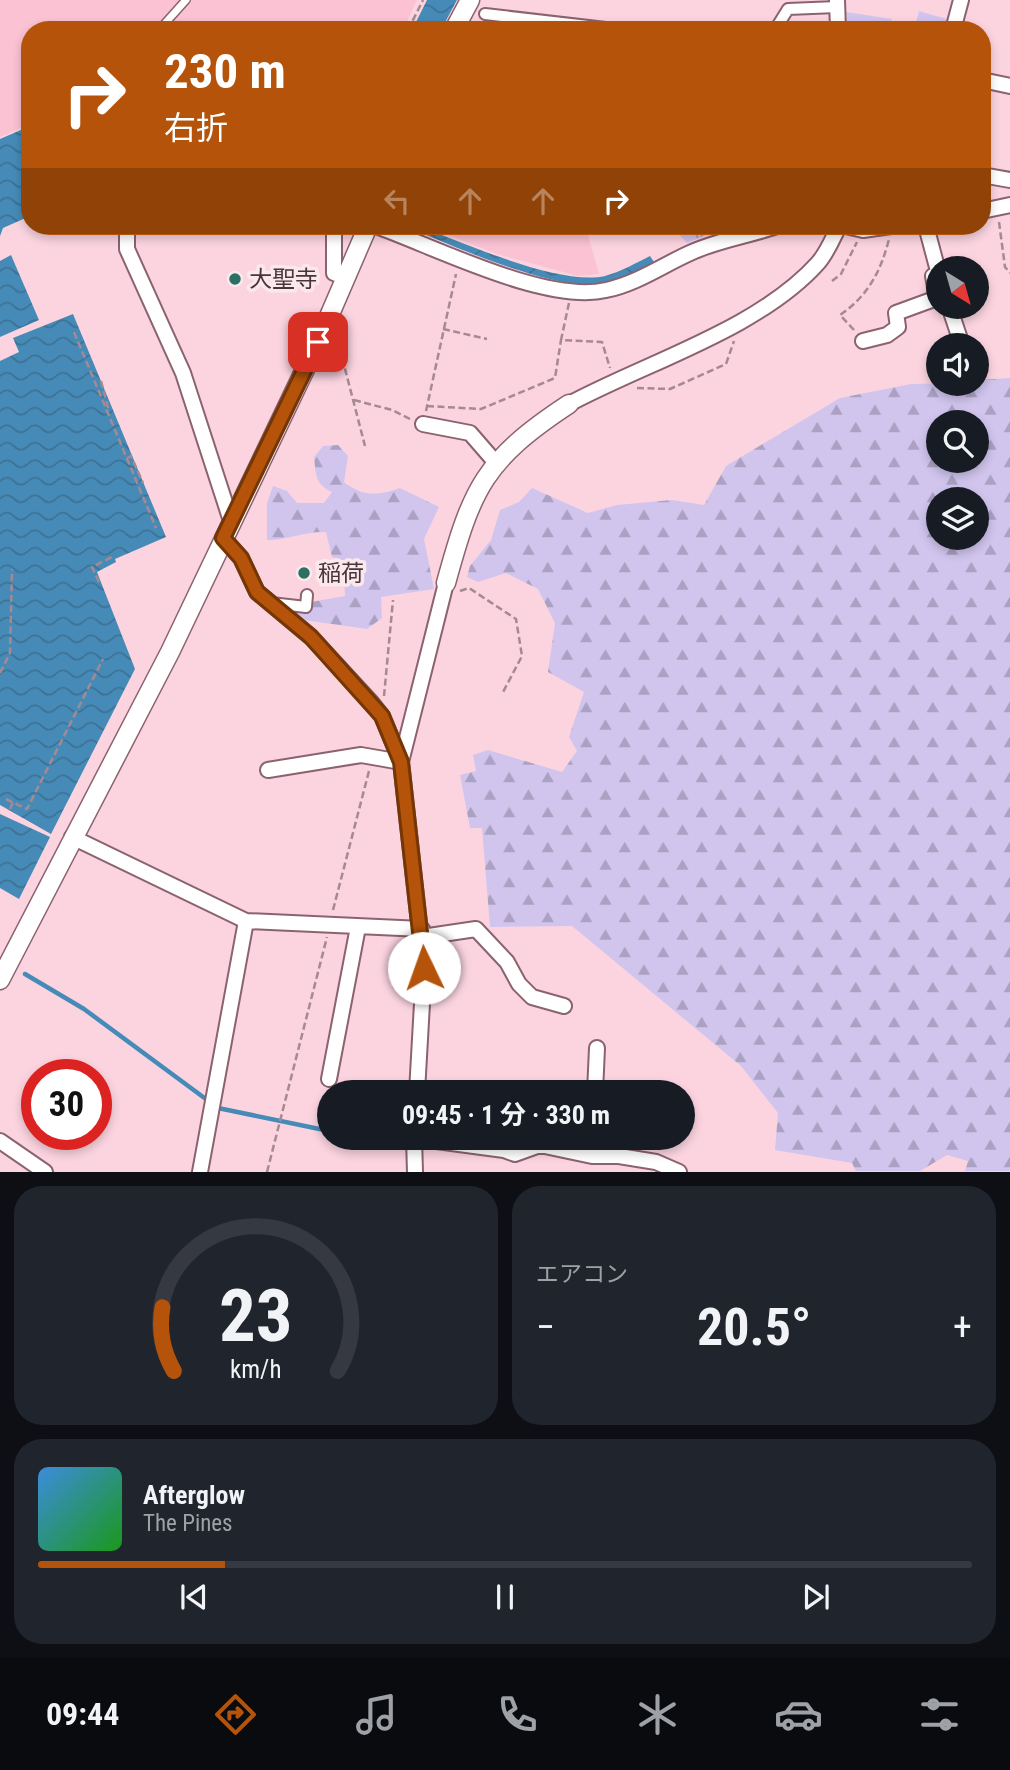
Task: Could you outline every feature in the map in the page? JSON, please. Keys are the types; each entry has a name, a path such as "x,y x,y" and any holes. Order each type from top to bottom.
{"street":[{"path":"459,21 470,0"},
{"path":"955,21 961,0"},
{"path":"781,21 788,9 837,4"},
{"path":"485,14 545,21"},
{"path":"991,82 1010,86"},
{"path":"991,176 1010,180"},
{"path":"127,235 127,249 183,373 231,521"},
{"path":"334,235 334,273 346,278"},
{"path":"0,980 170,652 364,235"},
{"path":"399,235 481,268 571,292 607,290 703,248 747,235"},
{"path":"401,762 463,517 474,493 496,463 536,425 569,404 613,380 737,324 797,282 820,261 834,235"},
{"path":"928,235 934,256"},
{"path":"861,334 887,335 898,327 897,313 926,302"},
{"path":"423,424 470,433 496,463"},
{"path":"223,538 241,558 257,592 311,637 382,716 401,762 424,968 417,1080"},
{"path":"271,603 306,607 307,595"},
{"path":"268,770 361,755 401,762"},
{"path":"72,837 246,921 422,933 476,929 507,962 519,984 532,997 564,1006"},
{"path":"201,1171 246,921"},
{"path":"329,1079 358,927"},
{"path":"596,1080 597,1048"},
{"path":"0,1141 45,1171"},
{"path":"414,1150 415,1171"},
{"path":"504,1150 514,1154 526,1150"},
{"path":"562,1150 592,1157 618,1156 656,1162 678,1171"}],"lane":[{"path":"167,21 186,0"}],"path":[{"path":"412,21 423,0"},
{"path":"1003,206 1005,267 1010,273"},
{"path":"832,281 841,274 860,235"},
{"path":"861,334 852,331 840,315 854,306 881,270 889,235"},
{"path":"354,400 392,410 423,424 460,259"},
{"path":"427,405 481,409 555,378 571,292"},
{"path":"561,340 602,342 613,380 648,390 670,389 726,364 737,324"},
{"path":"443,328 487,339"},
{"path":"75,332 156,528"},
{"path":"337,338 365,446"},
{"path":"101,381 111,410 108,411"},
{"path":"127,458 131,456 143,483"},
{"path":"99,582 92,567 112,557"},
{"path":"0,673 10,653 12,569"},
{"path":"455,600 459,591 469,588 516,620 522,656 502,694"},
{"path":"382,716 393,600"},
{"path":"6,799 27,810 103,659"},
{"path":"267,1171 372,757"},
{"path":"10,809 13,802"}],"shaded area":[{"path":"0,0 417,0 407,21 21,21 21,128 0,137"},
{"path":"448,235 588,235 599,274 578,276 497,254"}],"green space":[{"path":"919,11 950,20 950,21 916,21"},
{"path":"846,12 892,19 891,21 847,21"},
{"path":"679,235 706,235 687,243"},
{"path":"1010,378 1010,1171 965,1171 968,1161 947,1155 920,1171 856,1171 852,1163 775,1150 778,1113 741,1066 572,926 490,927 482,828 470,828 460,775 476,771 473,755 488,750 562,772 577,751 569,737 584,692 548,672 555,623 538,589 506,573 478,582 467,577 470,566 491,540 500,510 519,502 532,488 588,513 617,505 672,500 704,505 726,466 840,398 911,384 926,384 926,396 989,396 989,379"},
{"path":"338,445 348,456 344,482 351,487 371,494 400,488 439,507 424,539 434,589 381,597 382,618 367,629 297,619 286,610 310,610 311,602 345,596 343,560 332,557 326,532 267,540 267,503 273,486 287,491 297,503 324,503 332,492 319,482 314,457 323,446"}],"water":[{"path":"427,0 457,0 446,21 416,21"},
{"path":"21,130 21,220 3,228 0,236 0,139"},
{"path":"427,235 442,235 512,261 563,275 605,276 650,256 654,262 610,281 575,284 526,273"},
{"path":"11,255 39,320 0,337 0,261"},
{"path":"73,314 166,537 115,559 116,562 97,572 135,669 51,834 0,805 0,361 19,352 13,338"},
{"path":"0,814 50,837 19,899 0,888"}],"waterway":[{"path":"25,974 84,1009 218,1108 317,1129"}],"place":[{"name":"大聖寺","path":"235,279"},
{"name":"稲荷","path":"304,573"}],"route":[{"path":"318,342 223,538 241,558 257,592 311,637 382,716 396,756 401,762 422,929 424,968"}]}
